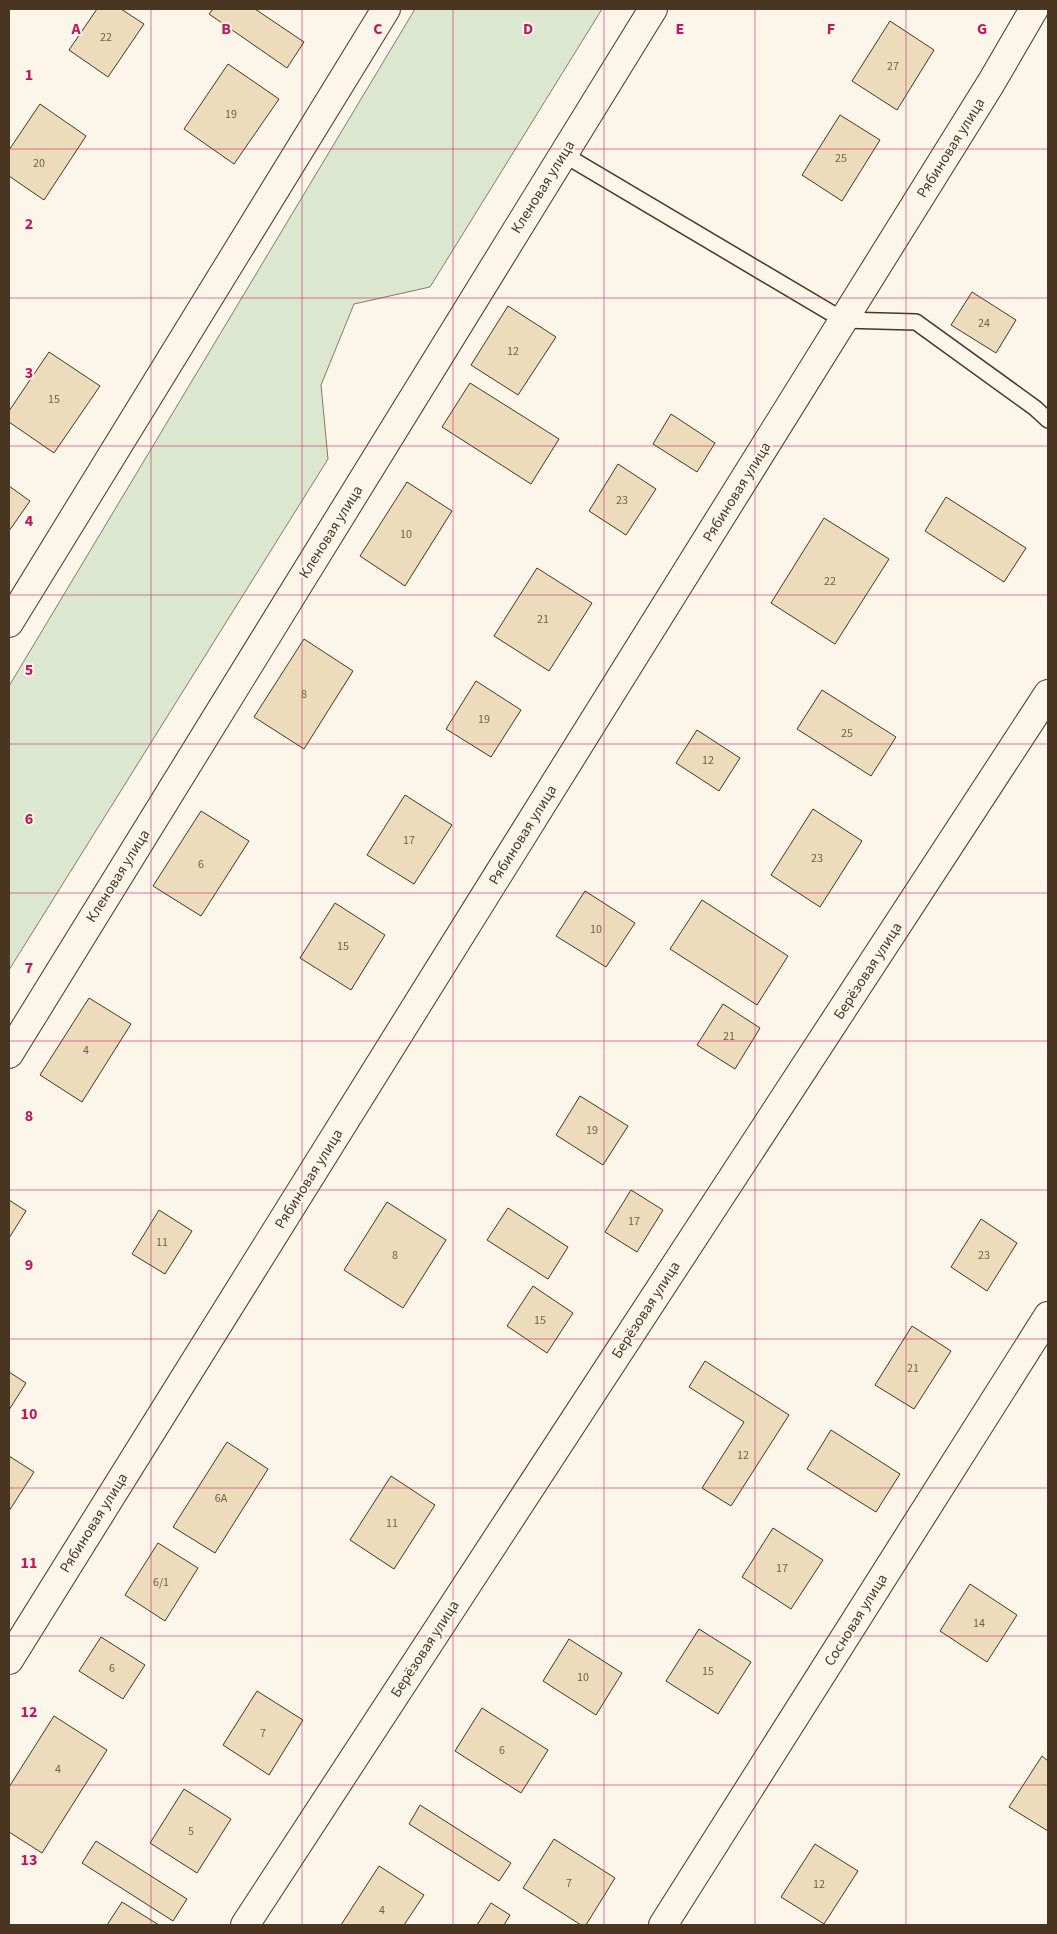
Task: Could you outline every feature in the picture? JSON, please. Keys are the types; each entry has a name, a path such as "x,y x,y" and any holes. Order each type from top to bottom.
{"street":[{"path":"9,622 386,9"},
{"name":"Кленовая улица","path":"9,1054 653,9"},
{"name":"Рябиновая улица","path":"9,1660 991,83 1034,9"},
{"name":"Берёзовая улица","path":"244,1925 1048,694"},
{"name":"Сосновая улица","path":"663,1925 1048,1316"}],"lane":[{"path":"563,154 843,320 916,322 1035,408 1048,420"}],"green space":[{"path":"415,9 602,9 430,287 354,304 321,385 328,459 9,970 9,686"}],"building":[{"path":"97,9 121,9 144,24 108,77 69,50"},
{"path":"213,9 255,9 304,42 287,68 209,14"},
{"path":"890,21 934,50 897,110 852,81"},
{"path":"228,64 279,99 234,164 184,129"},
{"path":"40,104 86,136 44,200 9,176 9,150"},
{"path":"840,115 880,140 842,201 802,175"},
{"path":"972,292 1016,320 996,353 951,325"},
{"path":"508,306 556,337 518,395 471,365"},
{"path":"49,352 100,386 54,453 9,422 9,411"},
{"path":"470,383 559,439 531,484 442,427"},
{"path":"671,414 715,443 697,472 653,444"},
{"path":"618,464 656,489 626,535 589,511"},
{"path":"407,482 452,511 405,586 360,556"},
{"path":"9,486 30,501 9,531"},
{"path":"946,497 1026,548 1004,582 925,531"},
{"path":"824,518 889,559 835,644 771,603"},
{"path":"537,568 592,603 549,671 494,636"},
{"path":"304,639 353,671 304,749 254,717"},
{"path":"476,681 521,710 491,757 446,729"},
{"path":"822,690 896,737 871,776 797,729"},
{"path":"697,730 740,758 719,791 676,763"},
{"path":"405,795 452,825 414,884 367,855"},
{"path":"813,809 862,841 820,907 771,875"},
{"path":"201,811 249,841 201,916 153,886"},
{"path":"585,891 635,923 606,967 556,936"},
{"path":"702,900 788,956 757,1005 670,949"},
{"path":"335,903 385,935 351,990 300,958"},
{"path":"89,998 131,1024 82,1102 40,1075"},
{"path":"723,1004 760,1028 735,1069 697,1045"},
{"path":"580,1096 628,1126 603,1165 556,1135"},
{"path":"631,1190 663,1210 637,1252 605,1232"},
{"path":"9,1200 26,1211 9,1238"},
{"path":"387,1202 446,1240 403,1308 344,1270"},
{"path":"508,1208 568,1247 548,1279 487,1240"},
{"path":"159,1210 192,1231 165,1274 132,1254"},
{"path":"981,1219 1017,1243 987,1291 951,1267"},
{"path":"533,1286 573,1313 547,1353 507,1326"},
{"path":"912,1326 951,1351 914,1409 875,1385"},
{"path":"705,1361 789,1415 731,1506 702,1488 744,1422 689,1387"},
{"path":"9,1372 26,1383 9,1410"},
{"path":"831,1430 900,1474 876,1512 807,1469"},
{"path":"227,1442 268,1469 215,1553 173,1527"},
{"path":"9,1456 34,1472 9,1511"},
{"path":"391,1476 435,1505 394,1569 350,1540"},
{"path":"773,1528 823,1560 791,1609 742,1577"},
{"path":"158,1543 198,1568 165,1621 125,1595"},
{"path":"970,1584 1017,1615 987,1662 940,1631"},
{"path":"699,1629 751,1662 718,1714 666,1681"},
{"path":"101,1637 145,1665 123,1699 79,1671"},
{"path":"569,1639 622,1673 596,1715 543,1681"},
{"path":"257,1691 303,1720 269,1775 223,1745"},
{"path":"482,1708 548,1750 521,1793 455,1751"},
{"path":"54,1716 107,1750 42,1853 9,1832 9,1787"},
{"path":"1042,1756 1048,1761 1048,1831 1009,1807"},
{"path":"184,1789 231,1819 197,1873 150,1843"},
{"path":"420,1805 511,1863 499,1881 409,1824"},
{"path":"554,1839 615,1878 586,1925 581,1925 523,1888"},
{"path":"96,1841 187,1899 173,1921 82,1863"},
{"path":"815,1844 858,1871 824,1924 781,1897"},
{"path":"379,1866 424,1895 404,1925 341,1925"},
{"path":"122,1902 159,1925 107,1925"},
{"path":"491,1903 510,1915 504,1925 477,1925"}]}
